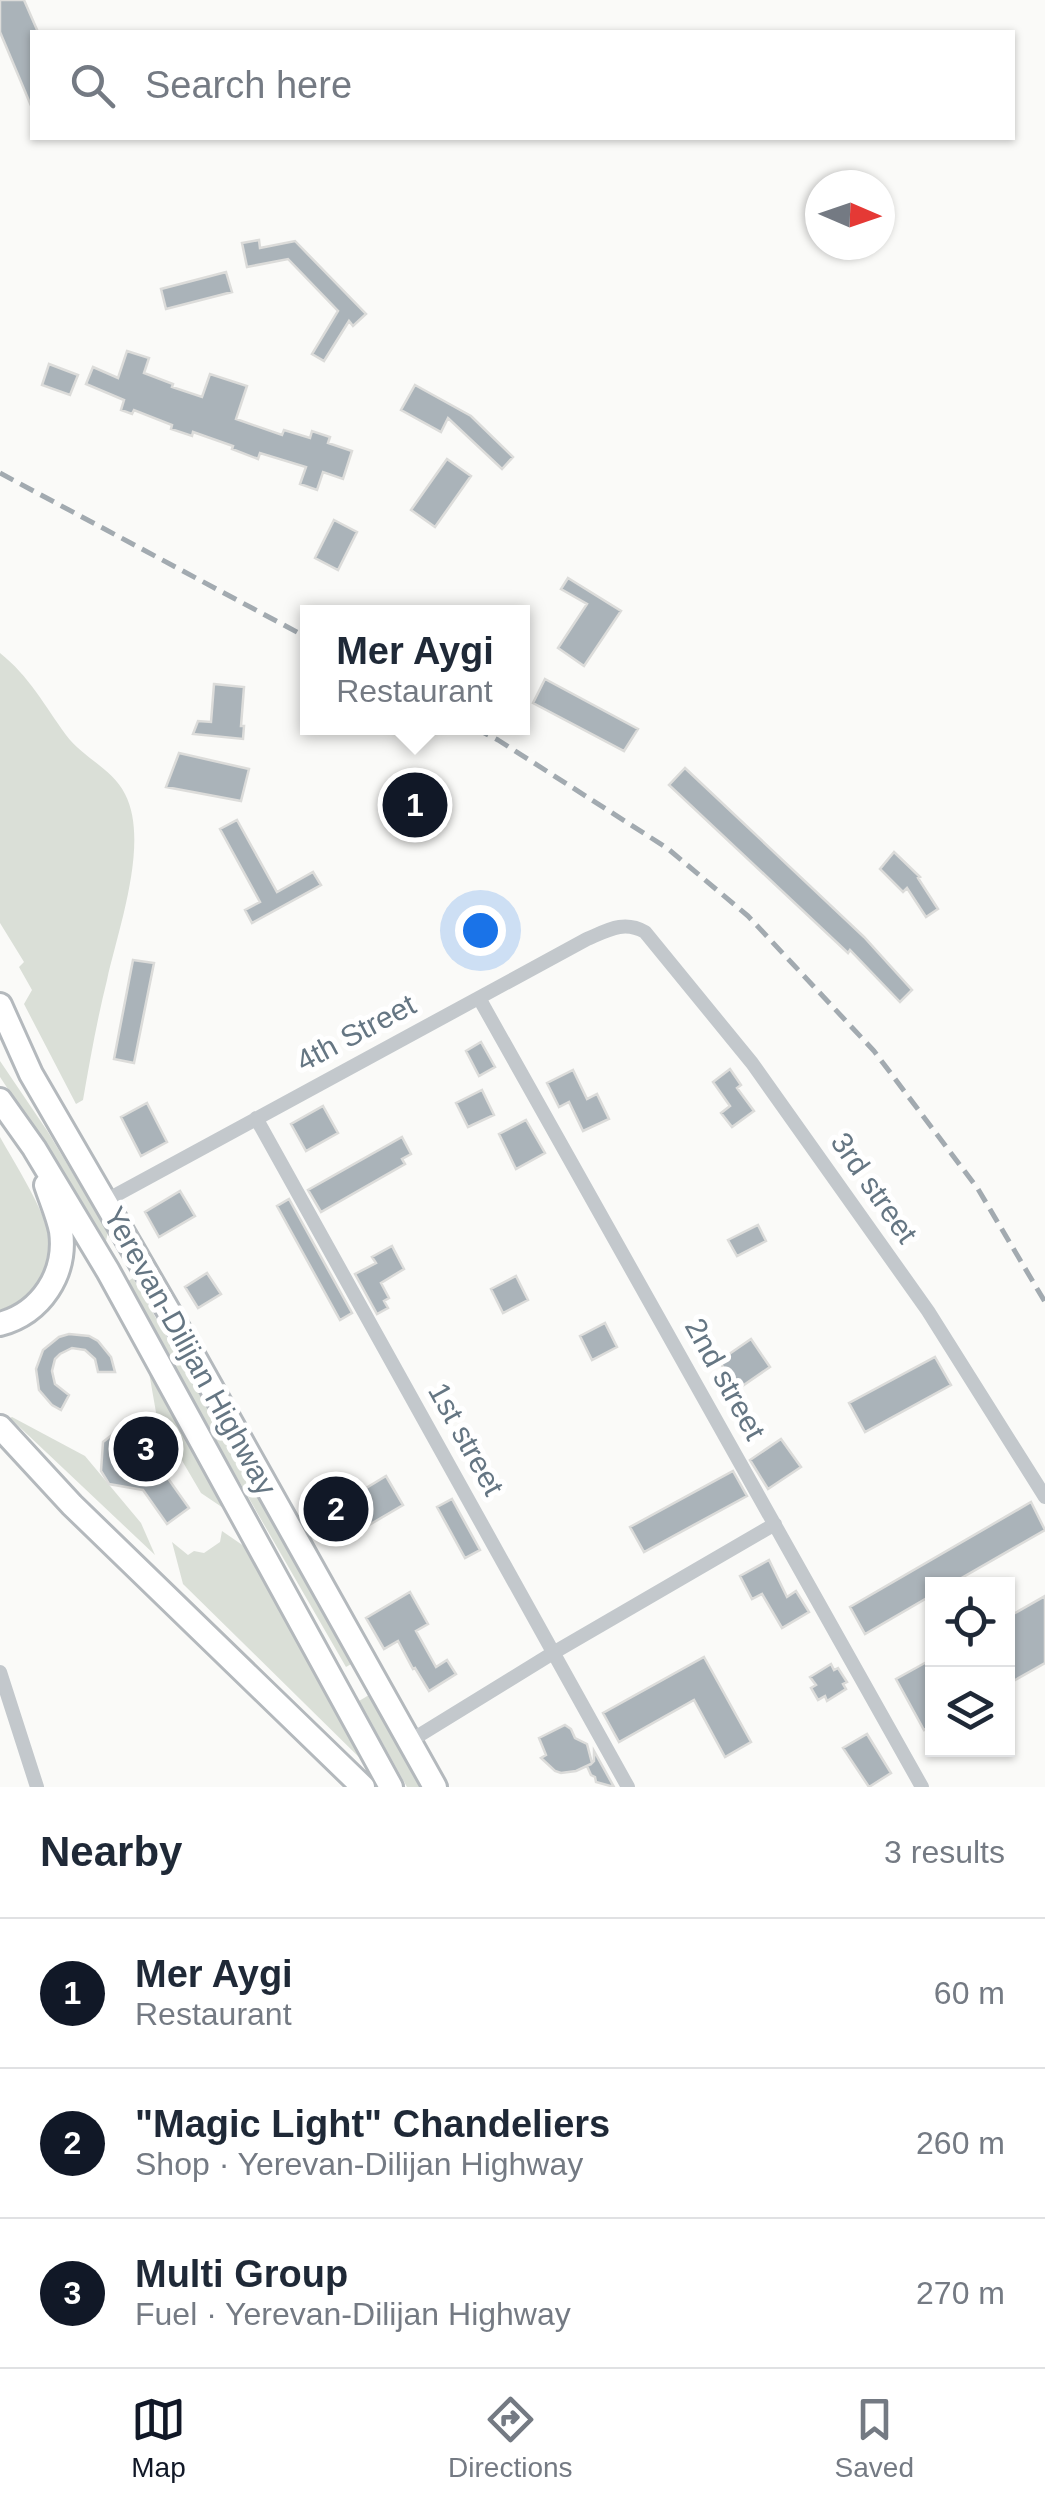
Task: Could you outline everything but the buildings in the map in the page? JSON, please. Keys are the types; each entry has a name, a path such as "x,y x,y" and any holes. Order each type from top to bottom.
{"highway":[{"path":"0,1005 31,1074"},
{"path":"0,1034 31,1074"},
{"name":"Yerevan-Dilijan Highway","path":"31,1074 435,1787"},
{"path":"0,1100 34,1148 60,1231 60,1263 48,1292 33,1308 0,1324"},
{"name":"Yerevan-Dilijan Highway","path":"34,1148 108,1271 391,1787"},
{"path":"108,1271 116,1253 126,1251 136,1256"},
{"path":"0,1428 72,1505 362,1787"},
{"path":"338,1688 359,1690 370,1672"}],"street":[{"name":"4th Street","path":"105,1201 588,939 626,924 636,926"},
{"name":"3rd street","path":"636,926 646,932 752,1063 928,1312 1045,1497"},
{"name":"2nd street","path":"479,998 922,1787"},
{"name":"1st street","path":"256,1118 628,1787"},
{"path":"410,1742 553,1653 775,1524"},
{"path":"0,1672 38,1787"}],"shaded area":[{"path":"0,653 28,681 73,743 119,785 132,814 130,886 83,1100 76,1104 24,1004 32,990 19,967 24,962 0,923"},
{"path":"0,1061 108,1232 106,1241 100,1239 72,1186 0,1077"},
{"path":"0,1137 42,1214 51,1251 39,1283 22,1299 0,1310"},
{"path":"133,1278 353,1663 346,1667 125,1283"},
{"path":"147,1361 238,1518 201,1493 157,1418"},
{"path":"10,1418 85,1456 141,1523 155,1555"},
{"path":"222,1531 254,1553 368,1766 183,1584 172,1542 188,1555 194,1551 204,1553 220,1542"},
{"path":"369,1695 420,1787 407,1787 359,1701"}],"railway":[{"path":"0,473 300,634"},
{"path":"488,735 667,848 748,916 874,1051 978,1189 1045,1302"}],"place":[{"name":"Mer Aygi","path":"415,805"},
{"name":"Multi Group","path":"146,1449"},
{"name":"\"Magic Light\" Chandeliers","path":"336,1509"}]}
